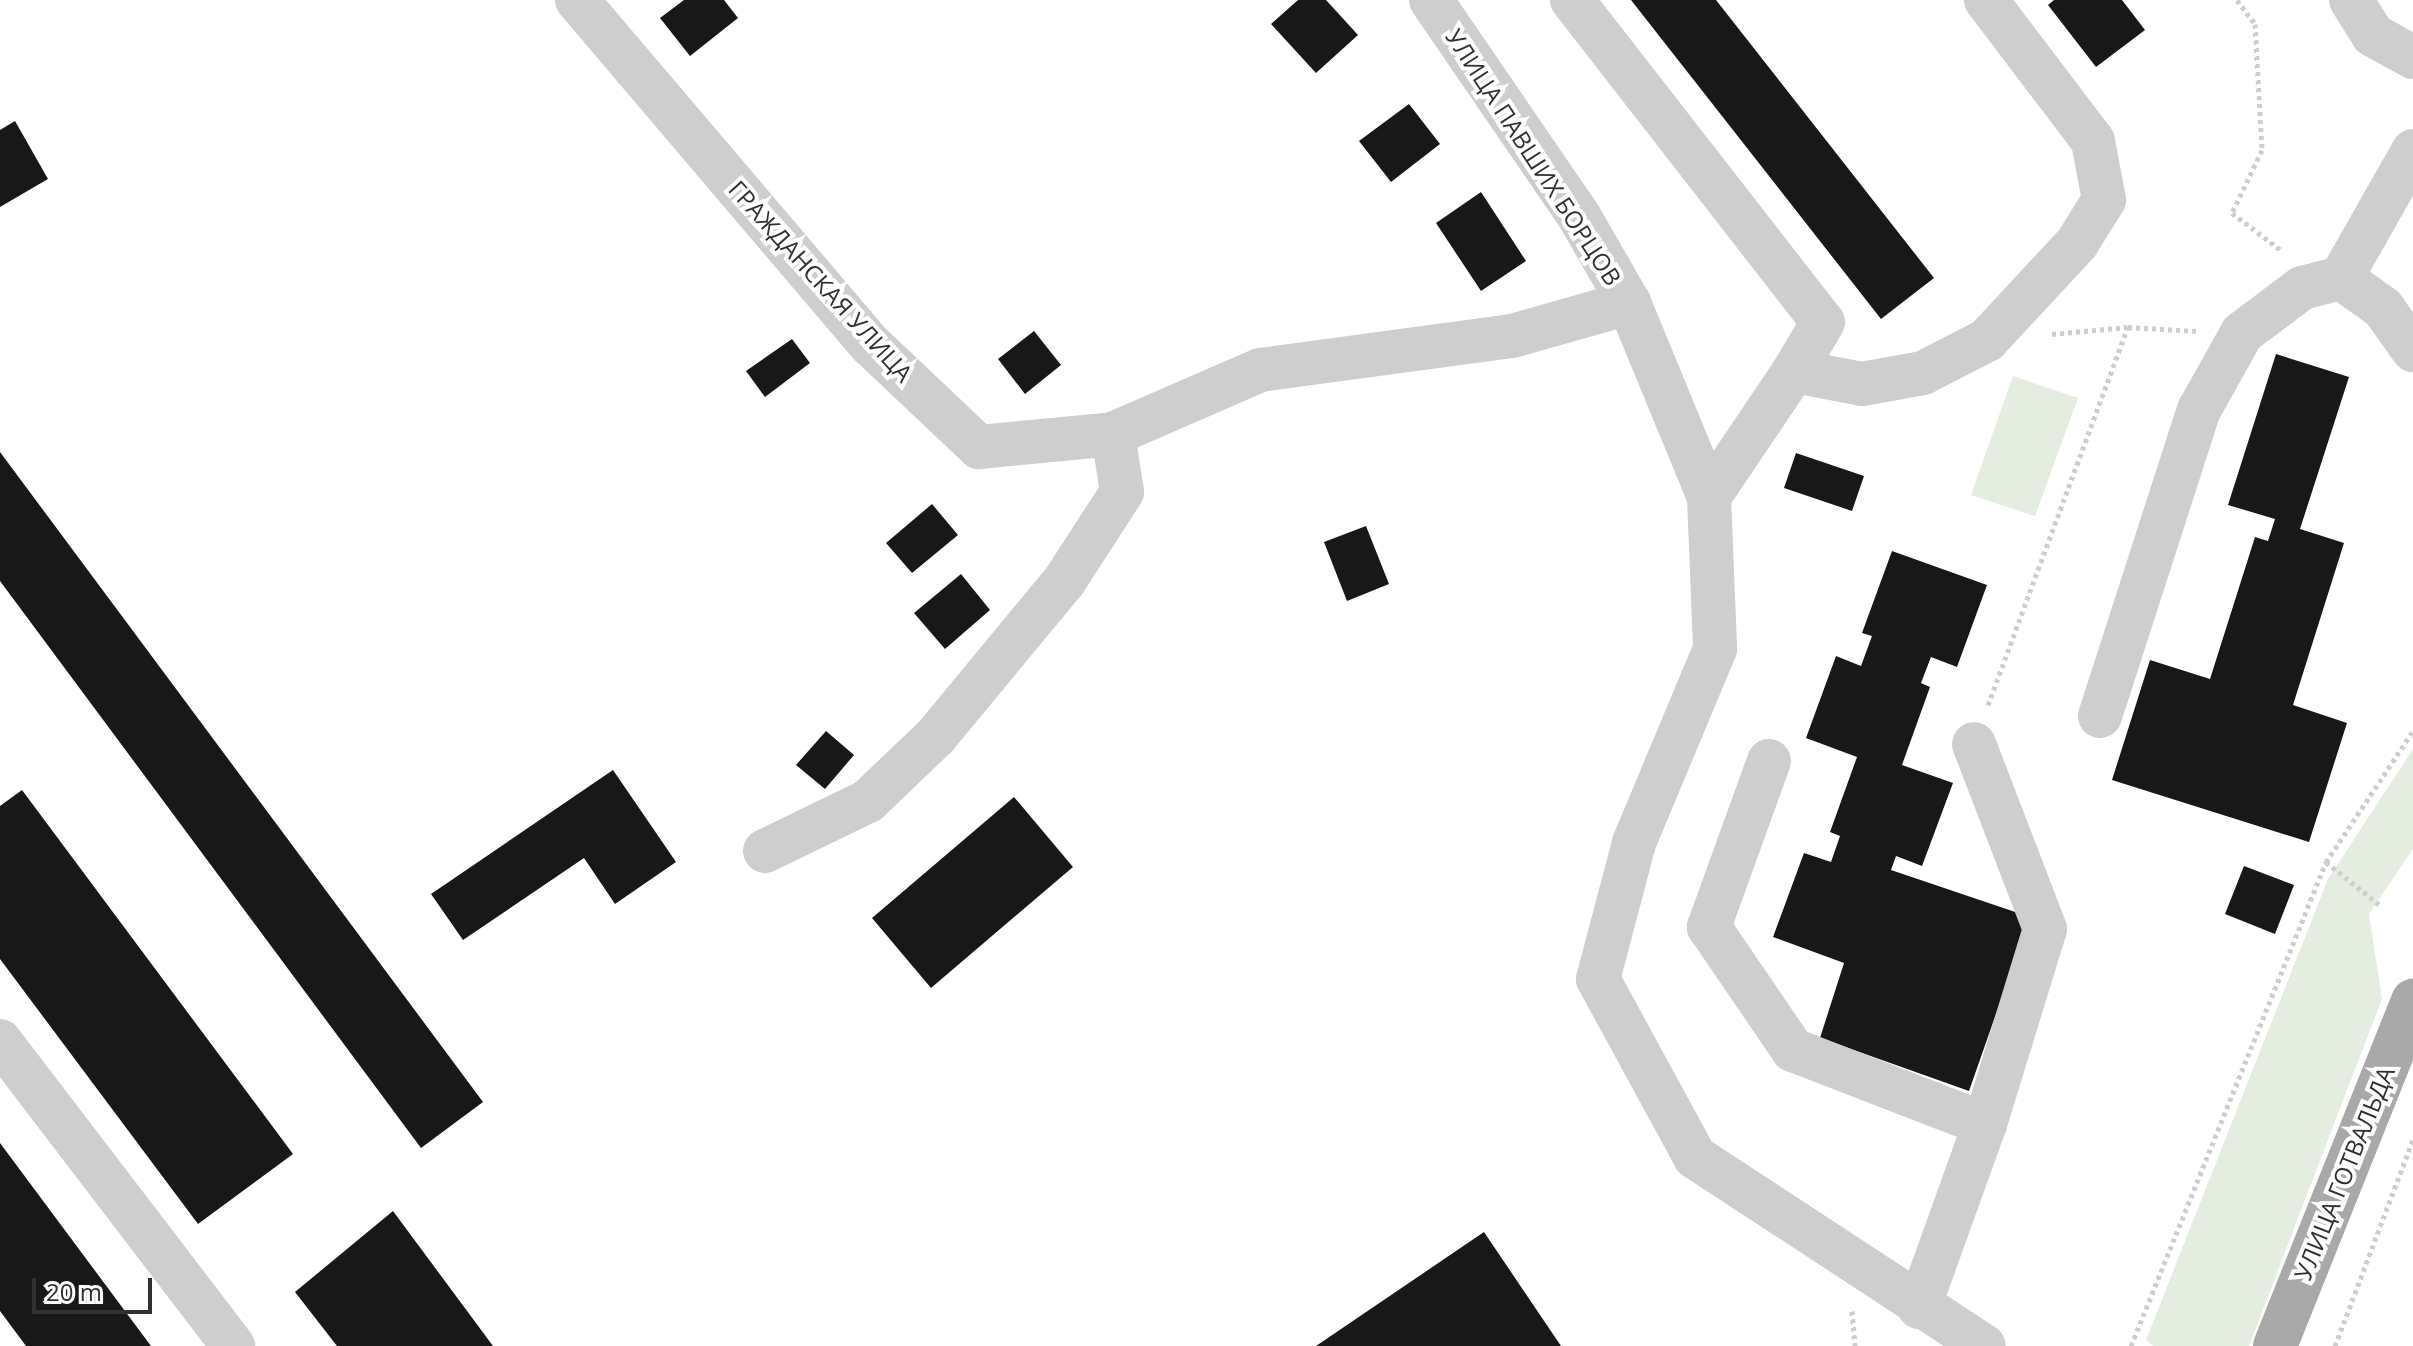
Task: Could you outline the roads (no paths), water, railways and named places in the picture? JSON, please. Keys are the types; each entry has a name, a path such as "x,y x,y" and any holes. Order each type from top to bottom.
{"main road":[{"name":"УЛИЦА ГОТВАЛЬДА","path":"2275,1346 2413,1001"}],"street":[{"name":"ГРАЖДАНСКАЯ УЛИЦА","path":"577,0 871,345 979,447 1113,434 1260,370 1512,336 1629,303"},
{"name":"УЛИЦА ПАВШИХ БОРЦОВ","path":"1431,0 1579,216 1629,303 1709,497 1715,649 1634,843 1598,979 1695,1157 1919,1307 1984,1346"},
{"path":"1572,0 1823,322 1794,371 1709,497"},
{"path":"1794,371 1862,384 1923,373 1987,340 2077,243 2104,200 2093,141 1986,0"},
{"path":"2351,0 2373,35 2413,57"},
{"path":"2100,716 2199,410 2242,333 2302,288 2341,278 2413,151"},
{"path":"2341,278 2383,308 2413,350"},
{"path":"765,851 868,801 936,736 1065,580 1122,492 1113,434"},
{"path":"1919,1307 1985,1124 2045,929 1974,744"},
{"path":"1769,761 1709,927 1793,1050 1985,1124"},
{"path":"0,1041 233,1346"}]}
